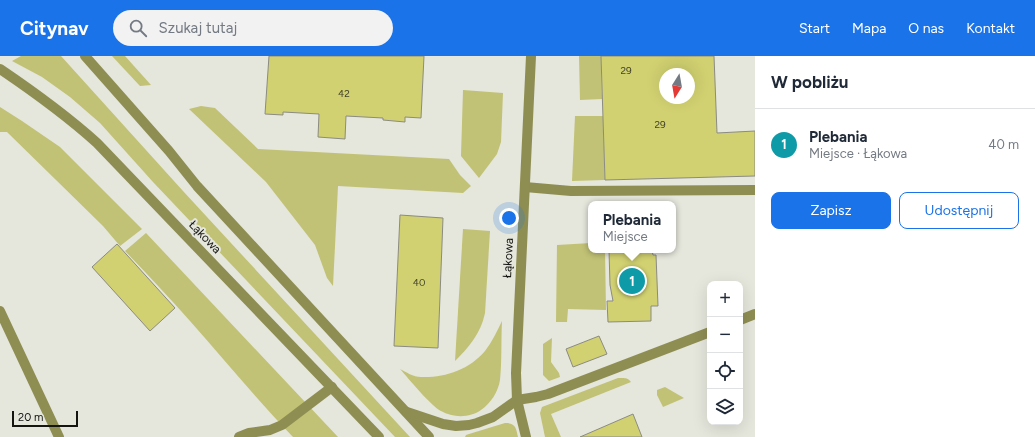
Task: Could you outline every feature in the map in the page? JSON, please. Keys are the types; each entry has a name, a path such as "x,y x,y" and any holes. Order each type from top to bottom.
{"street":[{"path":"85,56 170,151 197,186 429,437"},
{"name":"Łąkowa","path":"526,437 517,400 516,373 531,56"},
{"name":"Łąkowa","path":"0,70 48,102 75,123 97,143 378,437"},
{"path":"525,187 571,191 755,190"},
{"path":"0,311 59,437"},
{"path":"743,319 755,314"},
{"path":"405,412 443,424 456,426 477,423 493,417 517,400 548,394 707,333"},
{"path":"239,437 249,433 270,430 282,425 332,388"}],"shaded area":[{"path":"21,56 61,56 183,191 410,437 395,437 153,182 100,123 70,97 42,77 12,61"},
{"path":"112,56 125,56 151,85 140,86"},
{"path":"579,56 601,56 602,99 580,100"},
{"path":"463,90 503,93 501,142 497,154 479,178 461,156"},
{"path":"201,106 215,108 258,149 449,159 460,175 471,186 463,193 338,186 333,286 327,278 315,245 266,182 189,109"},
{"path":"0,107 60,147 142,229 120,246 103,226 7,132 0,132"},
{"path":"575,116 603,116 605,180 572,181"},
{"path":"463,229 490,231 485,313 481,327 474,339 455,361"},
{"path":"146,233 338,437 293,437 182,312 125,251"},
{"path":"588,243 588,253 605,253 606,310 568,309 567,322 556,322 557,245"},
{"path":"502,321 499,384 491,401 477,413 467,416 456,416 441,411 426,398 400,369 415,376 421,377 438,376 456,372 479,358 492,340"},
{"path":"552,338 551,362 559,373 560,377 549,381 543,375 543,344"},
{"path":"618,378 624,378 630,380 631,382 551,414 561,437 545,437 540,413 542,407"},
{"path":"665,387 684,398 663,407 657,395 657,390"},
{"path":"505,423 513,425 516,429 518,437 465,437 466,435"}],"building":[{"path":"269,56 424,56 421,118 405,117 405,122 383,120 383,118 346,116 345,139 318,137 319,114 283,112 283,115 265,114"},
{"path":"601,56 714,56 717,133 755,131 755,176 605,180"},
{"path":"400,215 443,218 438,348 394,346"},
{"path":"117,244 175,308 150,331 92,267"},
{"path":"609,253 653,253 653,255 656,255 658,306 651,306 651,321 608,322 607,301 613,301 610,285"},
{"path":"599,336 607,354 573,367 566,349"},
{"path":"633,414 642,437 580,437"}],"place":[{"name":"Plebania","path":"632,281"}]}
